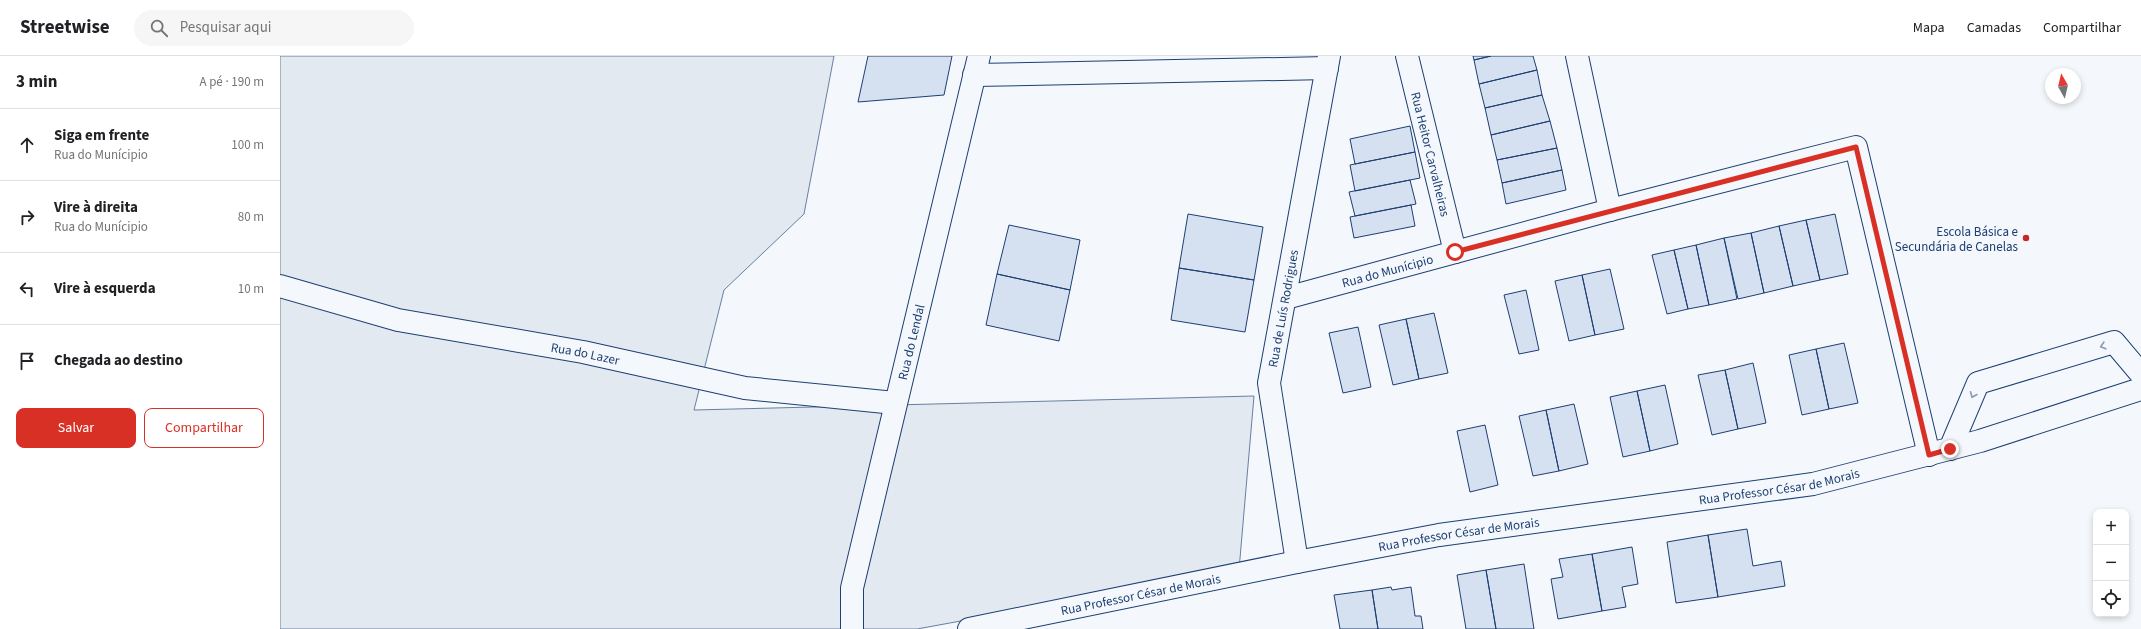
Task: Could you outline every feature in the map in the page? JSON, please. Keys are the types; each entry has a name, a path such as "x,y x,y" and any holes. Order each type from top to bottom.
{"street":[{"name":"Rua Heitor Carvalheiras","path":"1407,56 1455,252"},
{"path":"1577,56 1610,210"},
{"path":"976,66 1328,62"},
{"name":"Rua de Luís Rodrigues","path":"1297,562 1269,383 1286,298 1328,62"},
{"name":"Rua do Lendal","path":"852,629 852,588 976,66"},
{"name":"Rua do Munícipio","path":"1286,298 1610,210 1856,147 1940,452"},
{"name":"Rua do Lazer","path":"280,286 398,320 583,352 745,388 895,402"},
{"path":"1940,452 1978,383 2114,342 2141,374"},
{"name":"Rua Professor César de Morais","path":"969,629 1297,562 1439,536 1813,484 1940,452 2141,389"}],"shaded area":[{"path":"280,56 834,56 804,214 724,290 694,410 1254,396 1239,570 917,629 280,629"}],"building":[{"path":"868,56 952,56 944,95 858,102"},
{"path":"1473,56 1491,56 1474,60"},
{"path":"1491,56 1533,56 1537,70 1479,84 1474,60"},
{"path":"1537,70 1542,95 1485,108 1479,84"},
{"path":"1542,95 1550,121 1491,135 1485,108"},
{"path":"1550,121 1557,148 1497,160 1491,135"},
{"path":"1410,126 1415,152 1355,164 1350,139"},
{"path":"1557,148 1562,170 1502,183 1497,160"},
{"path":"1415,152 1420,178 1355,191 1350,165"},
{"path":"1562,170 1566,190 1506,204 1502,183"},
{"path":"1410,180 1416,204 1355,216 1349,192"},
{"path":"1411,205 1415,226 1354,238 1350,217"},
{"path":"1188,214 1263,227 1254,280 1179,268"},
{"path":"1835,214 1848,274 1820,280 1806,220"},
{"path":"1806,220 1820,280 1793,286 1779,226"},
{"path":"1009,225 1080,240 1070,290 997,274"},
{"path":"1779,226 1793,286 1764,293 1751,233"},
{"path":"1751,233 1764,293 1738,299 1724,238"},
{"path":"1724,238 1737,299 1709,305 1696,245"},
{"path":"1696,245 1709,305 1688,309 1674,250"},
{"path":"1674,250 1688,309 1667,314 1652,255"},
{"path":"1179,268 1254,280 1245,332 1171,320"},
{"path":"1610,269 1624,329 1595,335 1582,275"},
{"path":"997,274 1070,290 1059,341 986,325"},
{"path":"1582,275 1595,335 1569,341 1555,281"},
{"path":"1526,290 1539,350 1519,354 1504,295"},
{"path":"1434,313 1448,373 1419,379 1406,319"},
{"path":"1406,319 1419,379 1393,385 1379,325"},
{"path":"1358,327 1371,387 1343,393 1329,333"},
{"path":"1844,343 1858,403 1829,409 1816,349"},
{"path":"1816,349 1829,409 1802,415 1789,355"},
{"path":"1753,363 1766,423 1738,429 1725,370"},
{"path":"1725,370 1738,429 1712,435 1698,375"},
{"path":"1665,385 1678,444 1650,451 1637,391"},
{"path":"1637,391 1650,451 1623,457 1610,397"},
{"path":"1574,404 1588,464 1559,471 1546,410"},
{"path":"1546,410 1559,471 1533,476 1519,416"},
{"path":"1485,425 1498,485 1470,492 1457,431"},
{"path":"1747,529 1753,566 1781,561 1785,586 1718,597 1708,535"},
{"path":"1708,535 1718,597 1676,603 1667,542"},
{"path":"1632,547 1638,584 1622,587 1626,607 1602,611 1592,554"},
{"path":"1592,554 1602,611 1558,619 1551,579 1563,577 1559,559"},
{"path":"1524,564 1534,629 1496,629 1486,570"},
{"path":"1486,570 1496,629 1466,629 1457,575"},
{"path":"1391,587 1392,590 1411,587 1415,616 1421,616 1423,629 1378,629 1372,590"},
{"path":"1372,590 1378,629 1340,629 1334,595"}],"place":[{"name":"Escola Básica e Secundária de Canelas","path":"2026,238"}],"route":[{"path":"1455,252 1610,210 1856,147 1929,455 1950,449"}]}
